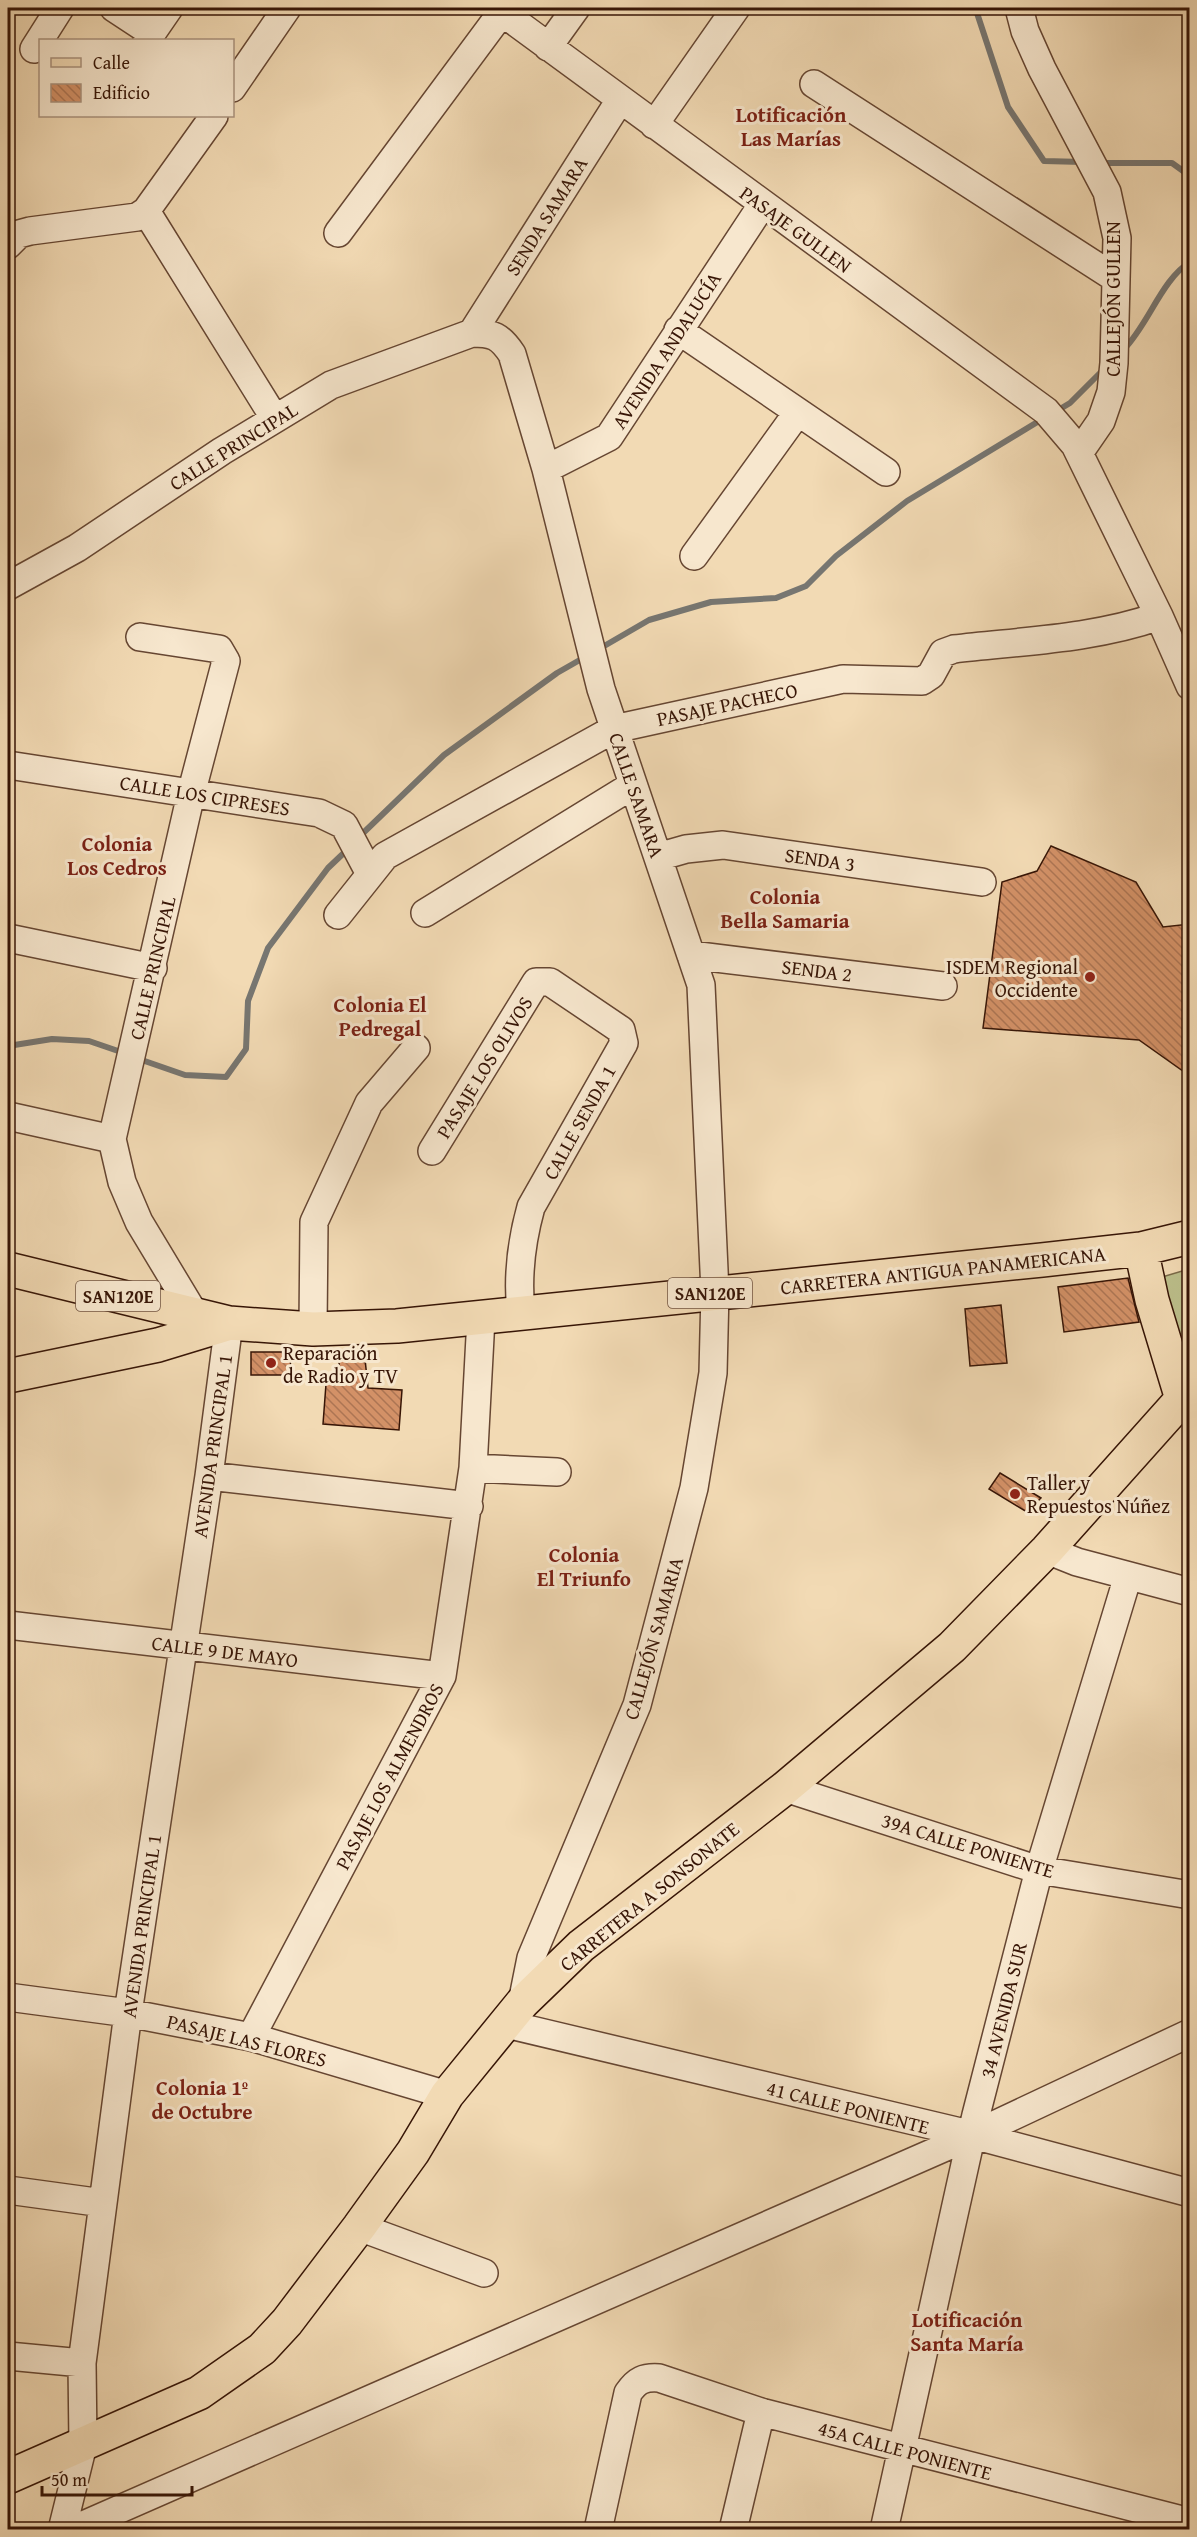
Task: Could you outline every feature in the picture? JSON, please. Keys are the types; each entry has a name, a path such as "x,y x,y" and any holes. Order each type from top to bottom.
{"main road":[{"name":"CARRETERA ANTIGUA PANAMERICANA","path":"8,1269 229,1323 313,1329 397,1326 481,1318 1141,1249 1190,1237"},
{"path":"1141,1249 1152,1300 1186,1395"},
{"name":"CARRETERA ANTIGUA PANAMERICANA","path":"8,1376 158,1345 229,1323"},
{"name":"CARRETERA A SONSONATE","path":"8,2477 199,2393 262,2349 286,2322 359,2227 413,2152 447,2095 514,2013 581,1946 785,1788 952,1647 1047,1550 1186,1395"}],"street":[{"path":"40,39 60,8"},
{"path":"114,8 150,37 169,8"},
{"path":"234,85 287,8"},
{"path":"548,46 576,8"},
{"path":"654,125 736,8"},
{"name":"CALLEJÓN GULLEN","path":"1019,8 1025,31 1042,69 1107,192 1116,238 1111,392 1101,421 1079,453"},
{"name":"PASAJE GULLEN","path":"338,233 504,10 620,100 1032,400 1062,427 1079,453"},
{"path":"34,49 39,41"},
{"path":"814,84 1115,278"},
{"name":"SENDA SAMARA","path":"472,333 620,100"},
{"path":"8,245 19,234 30,231 125,221 146,212 212,117"},
{"name":"AVENIDA ANDALUCÍA","path":"546,469 609,436 762,204"},
{"path":"146,212 274,419"},
{"path":"678,330 886,472"},
{"name":"CALLE PRINCIPAL","path":"8,586 77,548 222,451 331,385 472,333"},
{"name":"CALLE SAMARA","path":"472,333 493,333 503,340 512,354 546,469 601,689 701,985 715,1292"},
{"path":"694,556 798,412"},
{"path":"1079,453 1159,616 1190,686"},
{"name":"PASAJE PACHECO","path":"338,915 385,856 614,729 843,679 922,681 931,675 943,653 954,649 1091,633 1127,627 1159,616"},
{"name":"CALLE PRINCIPAL","path":"140,637 219,649 226,661 191,794 112,1139 122,1182 139,1222 195,1315"},
{"name":"CALLE LOS CIPRESES","path":"8,765 319,813 344,825 370,874"},
{"path":"425,913 633,785"},
{"name":"SENDA 3","path":"658,857 686,849 723,845 982,882"},
{"path":"8,938 153,968"},
{"name":"SENDA 2","path":"691,955 943,986"},
{"name":"PASAJE LOS OLIVOS","path":"432,1151 536,982"},
{"name":"CALLE SENDA 1","path":"522,1312 518,1280 523,1236 531,1208 624,1043 621,1030 550,982 536,982"},
{"path":"313,1329 314,1222 369,1103 416,1048"},
{"path":"8,1116 112,1139"},
{"name":"CALLEJÓN SAMARIA","path":"514,2013 531,1958 637,1705 694,1488 713,1373 715,1292"},
{"name":"PASAJE LOS ALMENDROS","path":"251,2037 442,1676 469,1506 481,1318"},
{"name":"AVENIDA PRINCIPAL 1","path":"62,2529 83,2445 82,2363 128,2013 209,1476 229,1323"},
{"path":"473,1468 557,1472"},
{"path":"209,1476 469,1506"},
{"path":"1047,1550 1077,1562 1190,1592"},
{"name":"34 AVENIDA SUR","path":"884,2529 973,2135 1039,1870 1128,1576"},
{"name":"CALLE 9 DE MAYO","path":"8,1625 442,1676"},
{"name":"39A CALLE PONIENTE","path":"785,1788 1039,1870 1190,1895"},
{"name":"PASAJE LAS FLORES","path":"8,1997 128,2013 251,2037 447,2095"},
{"name":"41 CALLE PONIENTE","path":"514,2013 1190,2193"},
{"path":"72,2529 973,2135 1190,2033"},
{"path":"8,2190 103,2203"},
{"path":"359,2227 484,2273"},
{"path":"8,2356 82,2363"},
{"name":"45A CALLE PONIENTE","path":"598,2529 628,2393 636,2382 647,2377 659,2378 761,2412 902,2450 1190,2522"},
{"path":"733,2529 761,2412"}],"green space":[{"path":"1189,1269 1190,1366 1189,1367 1152,1280"}],"building":[{"name":"ISDEM Regional Occidente","path":"1051,846 1136,882 1163,927 1190,924 1190,1076 1139,1040 983,1028 1002,882 1037,871"},
{"path":"1128,1278 1139,1322 1064,1332 1058,1287"},
{"path":"1001,1305 1007,1363 970,1366 965,1309"},
{"path":"364,1349 368,1388 402,1390 399,1430 323,1424 326,1384 341,1385 338,1351"},
{"name":"Reparación de Radio y TV","path":"251,1352 290,1352 291,1375 251,1375"},
{"name":"Taller y Repuestos Núñez","path":"1000,1473 1041,1498 1027,1512 989,1489"}],"waterway":[{"path":"938,8 943,12 976,10 1008,107 1044,161 1083,162"},
{"path":"1099,163 1172,163 1190,176"},
{"path":"1124,349 1133,339 1171,279 1190,262"},
{"path":"1055,412 1070,403 1104,369"},
{"path":"599,649 649,620 711,602 776,598 806,586 836,556 907,501 1044,418"},
{"path":"359,837 444,755 557,673 585,657"},
{"path":"136,1058 185,1075 226,1077 246,1049 248,1001 268,948 328,868 348,849"},
{"path":"8,1046 52,1039 89,1041 124,1053"}],"place":[{"name":"ISDEM Regional Occidente","path":"1090,977"},
{"name":"Reparación de Radio y TV","path":"271,1363"},
{"name":"Taller y Repuestos Núñez","path":"1015,1494"}],"district":[{"name":"Lotificación Las Marías","path":"791,126"},
{"name":"Colonia Los Cedros","path":"117,855"},
{"name":"Colonia Bella Samaria","path":"785,908"},
{"name":"Colonia El Pedregal","path":"380,1016"},
{"name":"Colonia El Triunfo","path":"584,1566"},
{"name":"Colonia 1º de Octubre","path":"202,2099"},
{"name":"Lotificación Santa María","path":"967,2331"}]}
